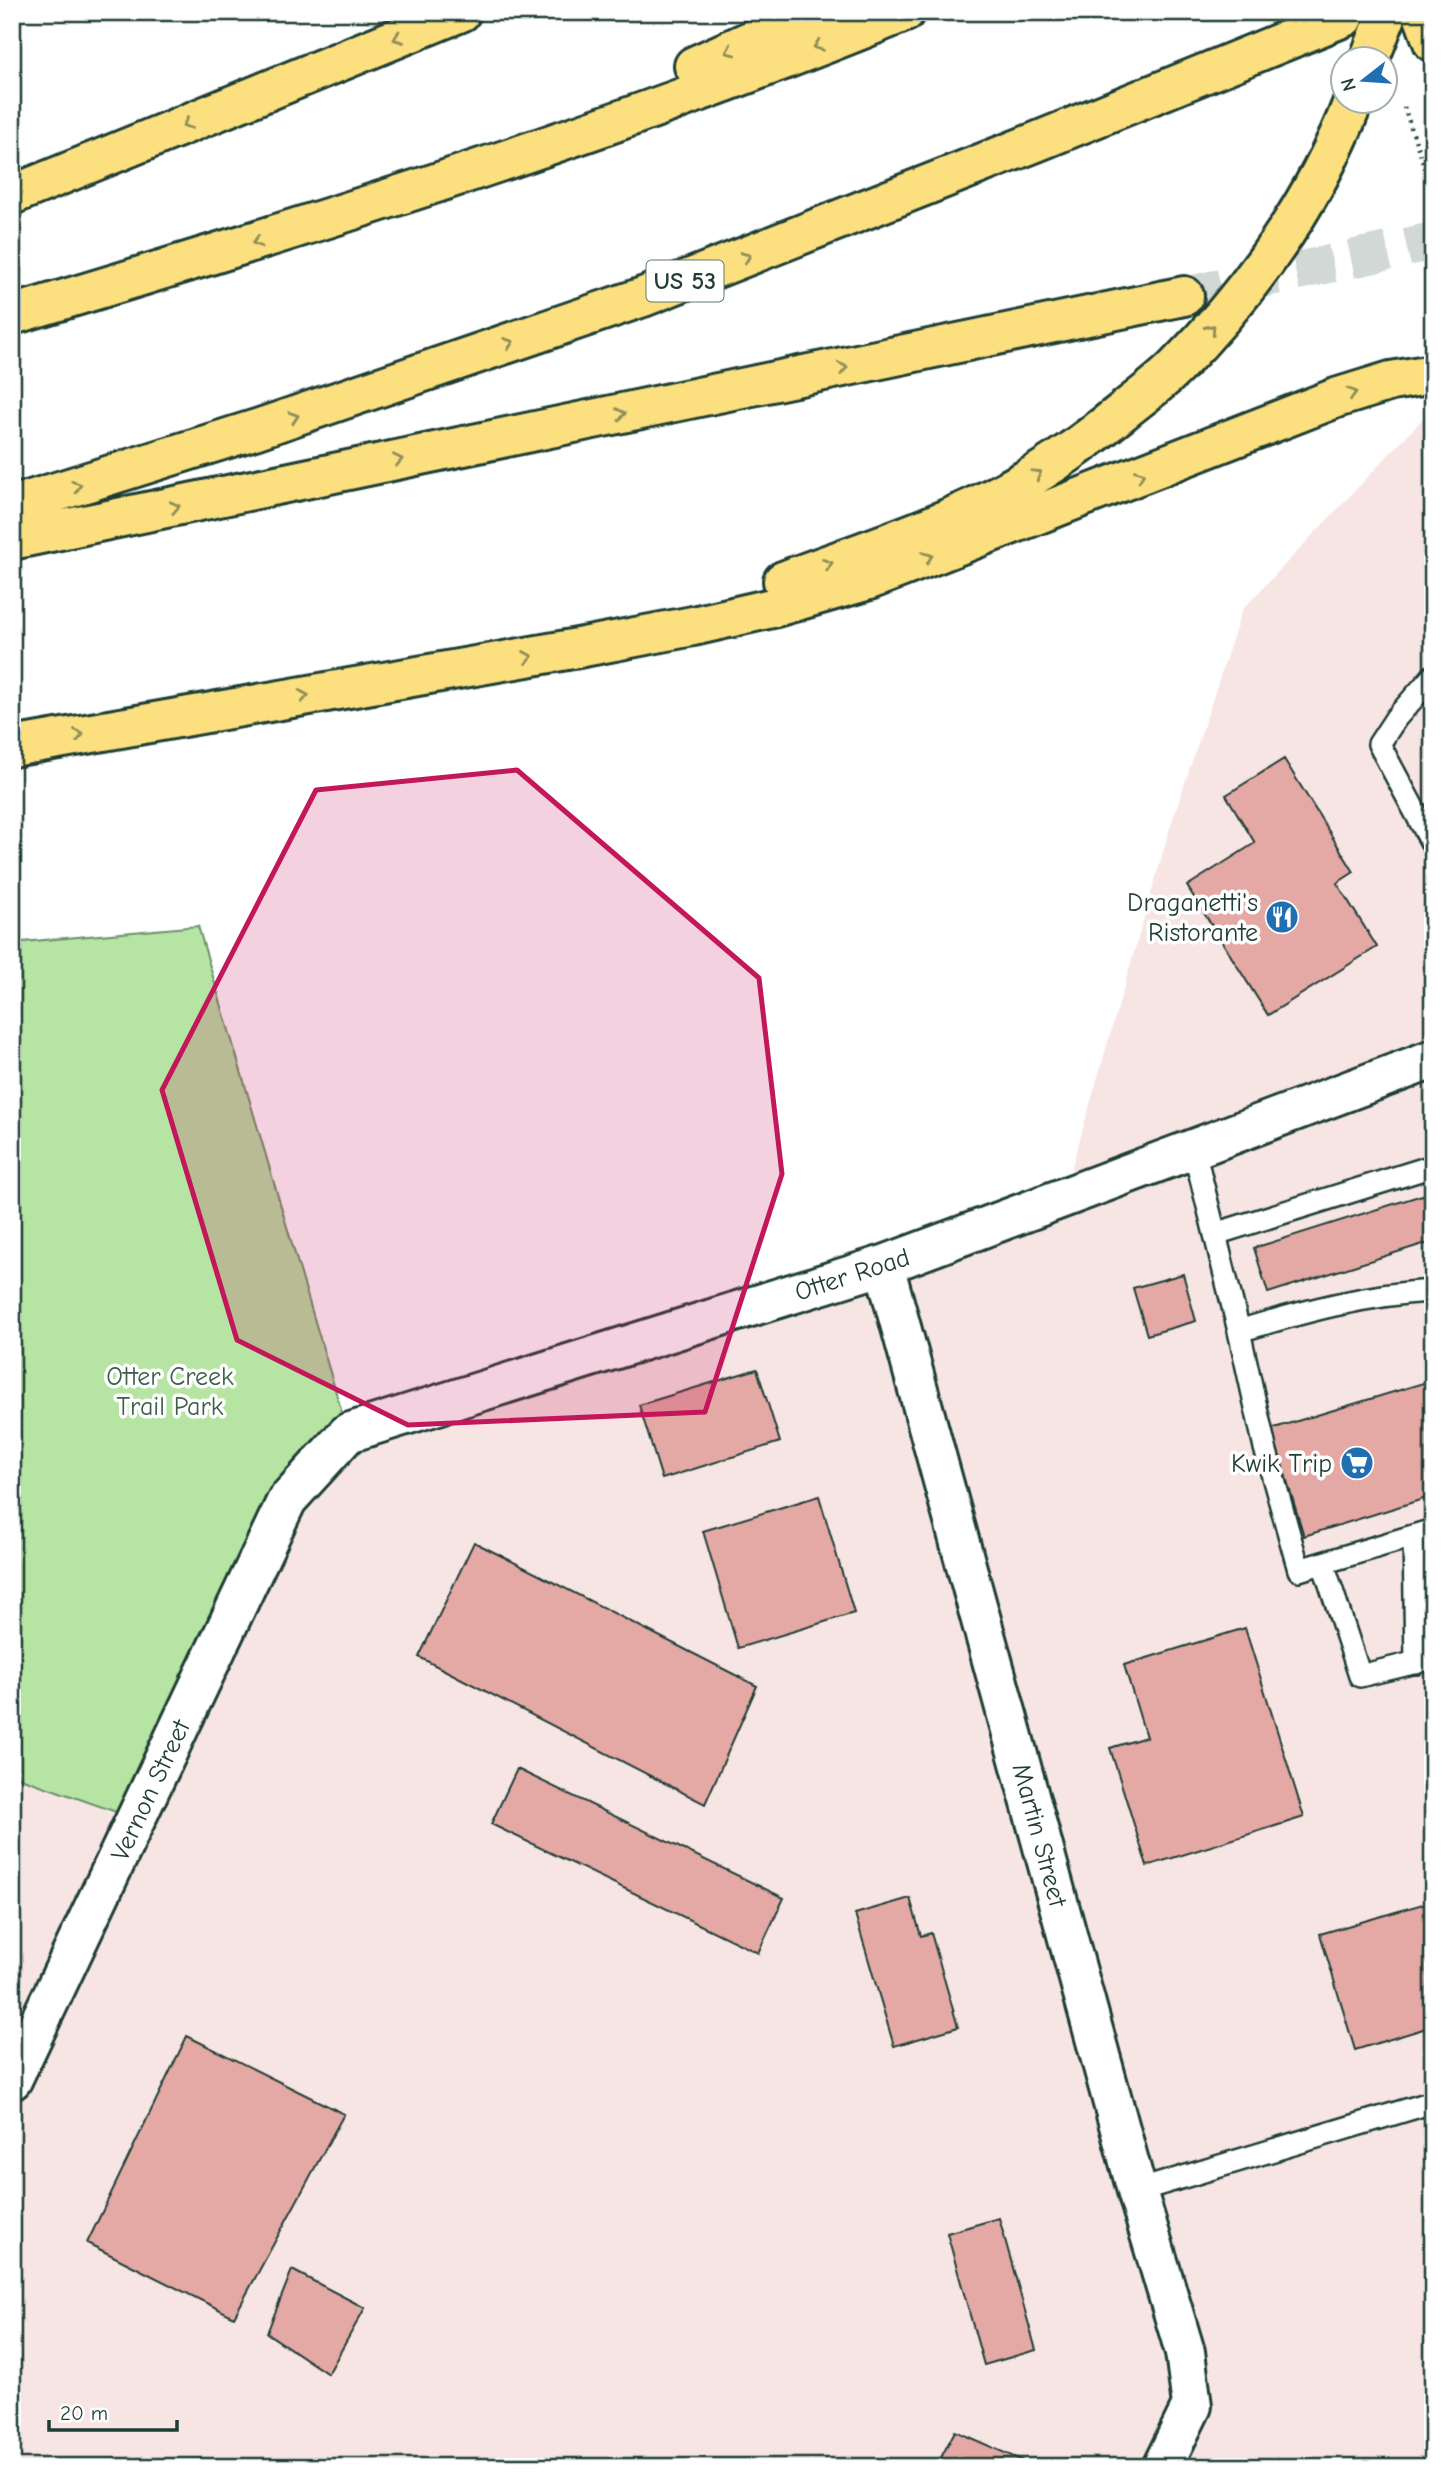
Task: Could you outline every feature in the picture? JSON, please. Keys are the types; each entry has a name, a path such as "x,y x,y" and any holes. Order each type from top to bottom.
{"main road":[{"path":"12,195 461,12"},
{"path":"293,231 710,60 814,12"},
{"path":"12,315 293,231 572,138 905,12"},
{"path":"1375,46 1388,12"},
{"path":"1422,12 1433,41"},
{"name":"US 53","path":"12,506 330,405 643,297 1344,17"},
{"path":"578,648 742,596 948,518 1012,488 1073,452 1174,370 1252,282 1284,238 1347,116"},
{"path":"12,540 1184,296"},
{"path":"12,747 706,623 869,580 1336,398 1391,381 1433,374"}],"street":[{"name":"Otter Road","path":"287,1500 348,1433 884,1265 1433,1059"},
{"name":"Martin Street","path":"884,1265 1137,2191 1185,2351 1192,2406 1162,2467"},
{"name":"Vernon Street","path":"12,2080 287,1500"}],"lane":[{"path":"1433,676 1396,718 1379,744 1433,845"},
{"path":"1194,1150 1265,1448 1299,1570 1423,1533 1424,1661 1360,1676 1323,1563"},
{"path":"1215,1234 1433,1166"},
{"path":"1239,1331 1312,1309 1405,1292 1433,1291"},
{"path":"1137,2191 1433,2102"}],"path":[{"path":"1404,107 1433,192"}],"highlighted area":[{"path":"517,770 759,978 782,1174 705,1412 408,1425 237,1340 162,1090 316,790"}],"shaded area":[{"path":"1433,408 1433,2467 12,2467 12,1775 136,1819 287,1500 348,1433 1064,1194 1170,828 1242,610"}],"green space":[{"name":"Otter Creek Trail Park","path":"198,926 348,1433 287,1500 136,1819 12,1775 12,943"}],"building":[{"name":"Draganetti's Ristorante","path":"1284,759 1354,872 1337,883 1377,947 1268,1015 1187,886 1255,843 1226,795"},
{"path":"1422,1195 1433,1197 1433,1245 1423,1244 1268,1293 1254,1248"},
{"path":"1183,1274 1196,1321 1147,1335 1133,1288"},
{"path":"757,1369 780,1442 662,1479 639,1405"},
{"name":"Kwik Trip","path":"1433,1380 1433,1496 1304,1536 1271,1429"},
{"path":"819,1496 854,1613 738,1648 703,1531"},
{"path":"474,1542 757,1686 705,1804 419,1657"},
{"path":"1245,1628 1304,1817 1147,1866 1110,1748 1146,1737 1124,1665"},
{"path":"517,1769 784,1898 758,1953 491,1824"},
{"path":"12,1854 19,1857 12,1872"},
{"path":"910,1898 921,1936 931,1933 958,2027 894,2046 855,1914"},
{"path":"1433,1901 1433,2026 1355,2050 1320,1934"},
{"path":"187,2036 344,2114 234,2317 87,2243"},
{"path":"999,2218 1036,2350 984,2365 947,2233"},
{"path":"292,2270 365,2308 328,2374 267,2333"},
{"path":"955,2431 1030,2464 1029,2467 936,2467"}],"tunnel":[{"path":"1184,296 1433,241"}],"place":[{"name":"Draganetti's Ristorante","path":"1282,917"},
{"name":"Kwik Trip","path":"1357,1463"}]}
